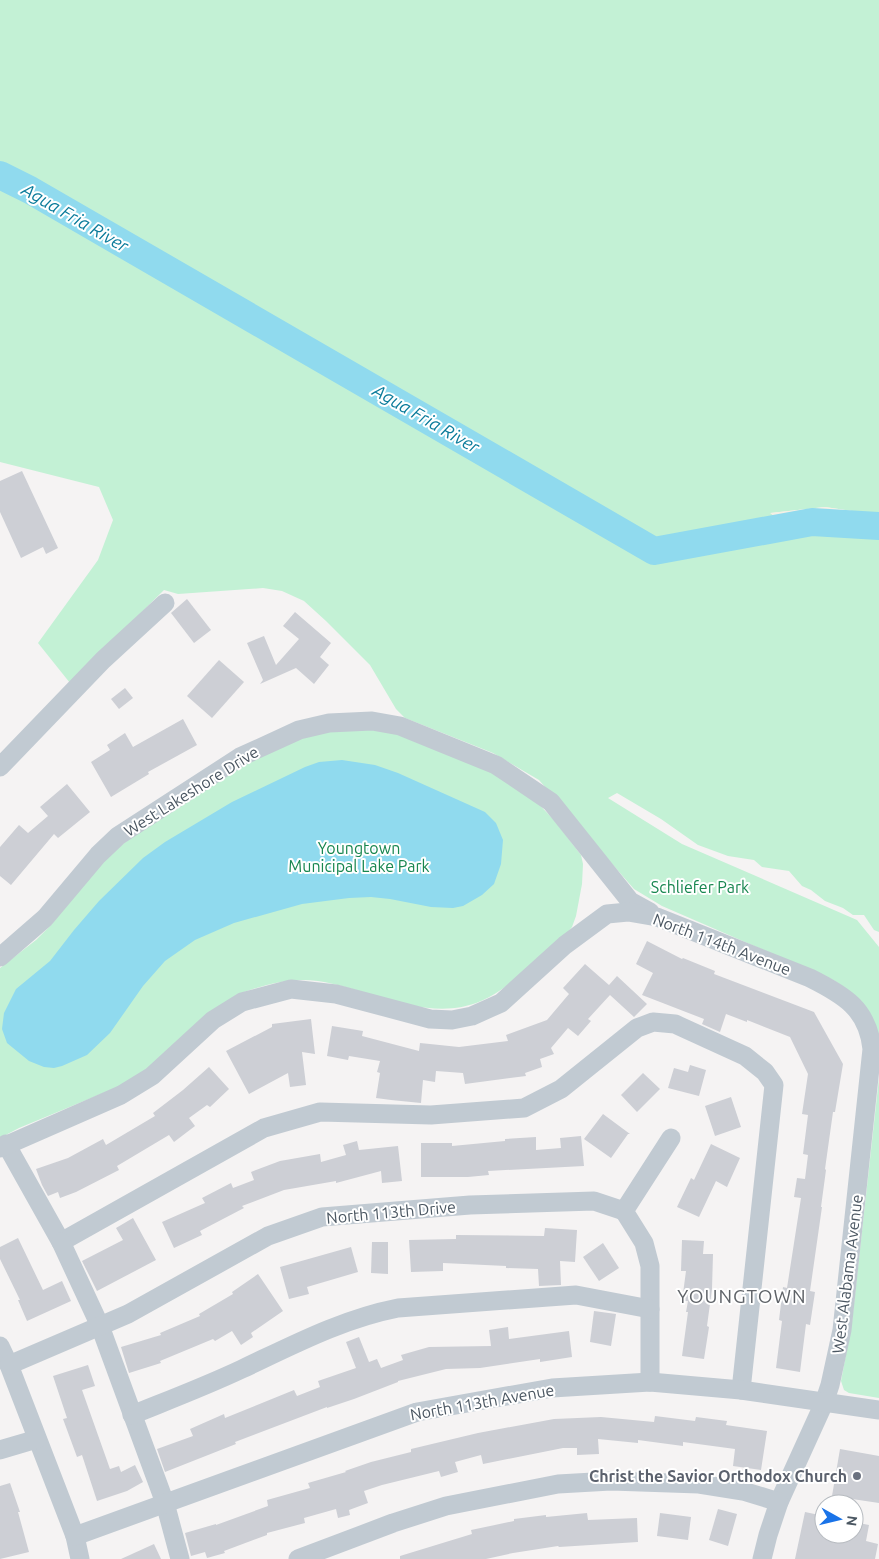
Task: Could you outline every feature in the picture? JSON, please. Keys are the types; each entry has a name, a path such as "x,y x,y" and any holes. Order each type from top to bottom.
{"street":[{"path":"0,767 103,660 165,602"},
{"name":"West Lakeshore Drive","path":"0,956 45,918 98,855 118,836 240,758 299,730 329,723 372,721 400,726 496,765 551,802 630,901 657,917"},
{"name":"North 114th Avenue","path":"3,1146 121,1095 152,1076 213,1020 242,1002 292,989 336,994 430,1020 452,1020 472,1016 501,1003 565,945 607,914 628,912 657,917 810,978 841,995 857,1009"},
{"name":"West Alabama Avenue","path":"762,1559 779,1502 824,1403 830,1385 842,1330 872,1056 871,1037 857,1009"},
{"path":"61,1242 264,1128 320,1112 431,1115 524,1108 560,1089 637,1028 652,1022 674,1024 745,1056 765,1072 774,1085 741,1390"},
{"path":"650,1382 650,1266 644,1243 624,1212 671,1138"},
{"path":"3,1146 61,1242 100,1326 165,1504 180,1559"},
{"name":"North 113th Drive","path":"9,1365 128,1314 268,1236 322,1217 470,1205 594,1201 624,1212"},
{"path":"132,1415 176,1398 334,1327 370,1314 398,1308 576,1295 650,1309"},
{"path":"0,1346 75,1536 80,1559"},
{"name":"North 113th Avenue","path":"75,1536 417,1412 552,1388 650,1382 741,1390 879,1410"},
{"path":"0,1450 37,1439"},
{"path":"298,1559 393,1523 446,1506 558,1484 611,1481 699,1484 743,1491 779,1502"}],"green space":[{"name":"Schliefer Park","path":"0,0 879,0 879,515 825,507 771,513 791,529 879,537 879,932 874,930 864,915 853,915 843,908 825,901 811,890 802,886 789,871 762,867 754,860 728,856 698,845 661,819 617,793 608,798 682,844 857,920 879,947 879,1041 873,1021 864,1006 852,993 835,981 662,906 634,889 539,780 493,753 405,718 396,709 370,665 304,601 282,591 263,588 178,594 164,590 70,683 38,643 98,560 113,520 99,487 0,462"},
{"name":"Youngtown Municipal Lake Park","path":"355,727 393,731 482,767 530,795 554,820 581,855 583,864 582,884 576,916 568,932 527,970 504,988 481,1001 461,1007 441,1009 420,1007 399,1003 338,985 307,980 276,983 236,995 158,1061 125,1084 19,1128 0,1138 0,968 36,940 50,926 104,859 173,808 250,762 304,736"},
{"path":"879,1078 879,1398 849,1393 844,1390 841,1381 852,1322"}],"sand":[{"path":"825,507 879,515 879,537 790,529 770,513"}],"water":[{"path":"342,760 375,765 398,773 485,812 496,823 503,840 501,864 494,884 482,895 463,906 453,908 431,907 371,897 349,898 302,904 234,923 195,940 165,961 143,986 110,1033 87,1055 62,1066 54,1068 44,1067 29,1061 7,1043 2,1029 4,1013 16,989 50,961 99,901 143,858 165,842 232,802 305,767 319,762"}],"building":[{"path":"22,471 58,548 46,554 43,547 21,558 0,512 0,481"},
{"path":"187,599 211,630 194,643 171,613"},
{"path":"295,612 331,643 320,657 329,665 314,684 296,668 260,684 263,680 247,643 264,636 276,665 299,639 283,626"},
{"path":"219,660 244,682 212,718 187,696"},
{"path":"125,688 133,698 119,709 111,699"},
{"path":"183,719 197,745 148,772 149,774 111,797 91,762 110,750 107,745 125,733 133,747"},
{"path":"67,784 90,812 58,838 54,834 11,885 0,876 0,847 19,825 28,833 48,816 40,807"},
{"path":"647,941 682,959 715,971 714,974 814,1012 843,1064 835,1112 833,1112 810,1291 815,1292 810,1325 806,1324 800,1372 776,1368 782,1321 779,1320 783,1287 787,1288 801,1198 794,1197 797,1178 805,1179 808,1155 803,1154 808,1115 802,1114 808,1074 790,1037 726,1014 720,1032 702,1024 704,1019 642,995 653,973 636,964"},
{"path":"585,964 609,985 617,976 647,1004 634,1017 610,995 588,1019 591,1021 578,1036 568,1028 551,1048 554,1054 540,1059 542,1067 525,1073 526,1076 465,1084 463,1073 436,1071 435,1082 423,1080 421,1103 391,1100 376,1098 380,1073 377,1072 380,1061 349,1056 348,1060 327,1056 332,1026 363,1031 362,1036 419,1051 420,1043 459,1047 508,1041 506,1035 547,1020 569,994 563,988"},
{"path":"311,1019 315,1054 302,1052 306,1085 290,1087 288,1073 249,1094 226,1051 272,1027 272,1024"},
{"path":"690,1065 706,1070 699,1096 668,1088 674,1068 688,1072"},
{"path":"209,1067 229,1089 210,1107 207,1105 189,1118 195,1126 174,1142 169,1135 117,1166 119,1170 76,1192 60,1198 58,1192 48,1196 36,1169 68,1158 103,1139 106,1145 155,1116 153,1113"},
{"path":"643,1073 660,1089 637,1112 621,1095"},
{"path":"731,1097 741,1127 715,1136 705,1106"},
{"path":"603,1114 630,1134 628,1134 611,1158 584,1139"},
{"path":"581,1136 584,1166 488,1171 489,1175 468,1177 421,1177 421,1143 452,1143 452,1146 536,1137 536,1150 561,1148 560,1138"},
{"path":"357,1141 359,1150 398,1146 402,1181 382,1183 381,1171 336,1183 336,1181 284,1190 242,1206 244,1208 200,1231 202,1235 174,1248 162,1222 205,1203 202,1198 231,1183 233,1188 254,1180 251,1172 280,1161 320,1154 321,1162 346,1155 343,1145"},
{"path":"711,1144 740,1158 727,1187 716,1181 699,1217 677,1207 691,1178 694,1180"},
{"path":"133,1218 156,1260 97,1291 82,1261 123,1240 116,1228"},
{"path":"545,1228 577,1230 575,1262 560,1261 561,1285 539,1286 538,1269 506,1268 506,1266 443,1263 443,1271 411,1272 409,1240 456,1239 456,1235 544,1236"},
{"path":"18,1238 43,1290 62,1281 71,1301 27,1321 18,1300 20,1300 0,1259 0,1247"},
{"path":"682,1240 704,1241 703,1254 713,1254 712,1289 707,1326 709,1327 704,1359 682,1356 688,1301 682,1301 686,1271 681,1271"},
{"path":"372,1242 388,1242 388,1274 371,1273"},
{"path":"603,1243 619,1268 599,1281 583,1257"},
{"path":"351,1247 358,1272 307,1287 309,1294 289,1299 280,1267"},
{"path":"258,1274 283,1311 251,1333 253,1337 241,1345 232,1331 215,1341 213,1339 160,1361 161,1363 129,1373 121,1347 161,1335 160,1333 200,1316 199,1314 233,1294 232,1292"},
{"path":"594,1311 616,1314 611,1346 590,1342"},
{"path":"508,1327 509,1339 569,1331 572,1357 540,1362 540,1359 480,1368 446,1369 398,1381 235,1442 236,1444 165,1472 157,1449 193,1436 190,1429 224,1414 225,1418 294,1390 297,1396 320,1387 318,1381 356,1368 346,1342 359,1337 369,1362 377,1359 381,1368 403,1360 401,1355 429,1347 491,1346 489,1330"},
{"path":"88,1365 95,1386 82,1390 110,1469 119,1466 121,1472 135,1465 143,1482 127,1491 97,1501 82,1455 77,1457 63,1419 67,1418 53,1376"},
{"path":"655,1416 695,1421 696,1417 727,1421 726,1425 767,1431 761,1470 733,1466 735,1449 683,1442 683,1446 638,1440 638,1443 598,1439 599,1454 577,1455 577,1448 563,1448 483,1464 481,1455 455,1462 458,1472 441,1477 439,1471 364,1491 368,1503 349,1510 350,1515 338,1518 336,1509 304,1518 305,1523 267,1533 267,1535 224,1551 225,1553 207,1558 205,1552 191,1556 185,1533 216,1525 268,1506 267,1500 310,1488 308,1483 346,1472 371,1462 411,1452 411,1449 478,1433 554,1419 601,1417 654,1422"},
{"name":"Christ the Savior Orthodox Church","path":"840,1449 879,1456 879,1503 864,1501 864,1494 832,1494"},
{"path":"10,1483 20,1512 18,1512 29,1552 0,1559 0,1486"},
{"path":"718,1509 737,1514 728,1546 709,1540"},
{"path":"805,1512 814,1514 814,1544 864,1544 864,1524 869,1525 866,1541 878,1544 875,1559 795,1559"},
{"path":"587,1513 588,1520 637,1518 638,1542 558,1546 486,1559 400,1559 400,1556 472,1534 471,1530 514,1521 514,1519"},
{"path":"660,1513 691,1517 688,1540 657,1536"},
{"path":"154,1544 161,1559 121,1559"}],"waterway":[{"name":"Agua Fria River","path":"0,175 30,190 654,551 812,522 879,526"}],"place":[{"name":"Christ the Savior Orthodox Church","path":"857,1476"}],"district":[{"name":"YOUNGTOWN","path":"742,1296"}]}
